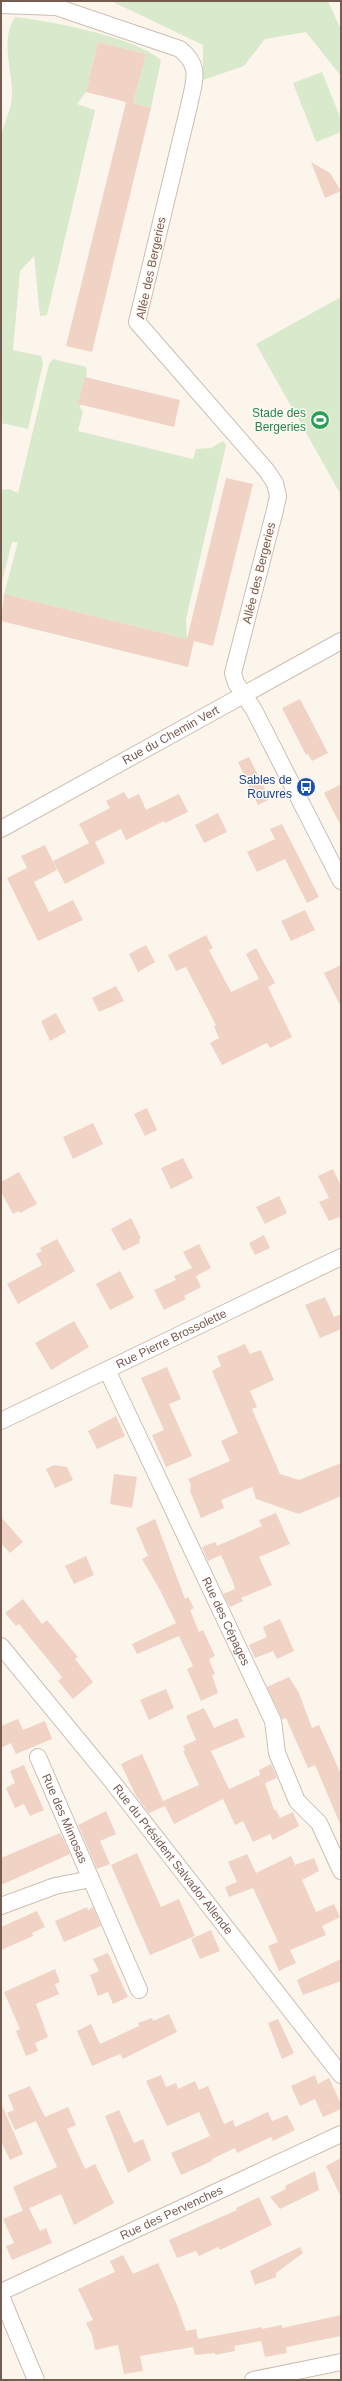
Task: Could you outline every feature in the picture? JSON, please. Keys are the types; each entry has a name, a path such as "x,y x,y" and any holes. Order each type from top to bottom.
{"street":[{"name":"Allée des Bergeries","path":"1,5 56,7 77,12 180,49 189,56 195,66 195,76 189,106 137,322 243,442 275,483 278,496 275,510 233,673 236,683 244,696"},
{"name":"Rue du Chemin Vert","path":"1,829 341,641"},
{"path":"244,696 254,710 341,881"},
{"name":"Rue Pierre Brossolette","path":"1,1420 341,1257"},
{"name":"Rue des Cépages","path":"107,1370 274,1721 278,1753 297,1801 319,1823 341,1871"},
{"name":"Rue du Président Salvador Allende","path":"1,1646 111,1780 341,2075"},
{"name":"Rue des Mimosas","path":"38,1757 139,1990"},
{"name":"Rue des Mimosas","path":"1,1906 55,1886 91,1879"},
{"name":"Rue des Pervenches","path":"1,2292 341,2134"},
{"path":"1,2296 36,2380"},
{"path":"253,2380 341,2362"}],"green space":[{"path":"111,1 328,1 341,30 341,76 306,32 265,39 244,66 203,80 203,45"},
{"path":"15,17 50,22 92,31 148,51 161,60 151,108 133,103 146,54 98,42 86,92 77,104 95,110 47,315 40,316 34,256 20,271 13,350 41,356 43,364 28,429 1,423 1,135 10,109 12,98 12,83 7,45 8,35"},
{"path":"322,72 341,119 341,132 316,142 293,83"},
{"name":"Stade des Bergeries","path":"341,297 341,495 256,344"},
{"path":"53,359 86,367 87,373 80,408 83,411 78,431 193,459 196,449 211,448 223,441 226,445 186,619 187,639 4,594 18,542 12,542 1,586 1,490 9,489 18,493 49,364"}],"building":[{"path":"98,42 146,54 133,103 151,108 92,352 66,346 126,102 86,92"},
{"path":"311,162 330,173 341,191 325,198"},
{"path":"85,377 180,400 174,427 78,404"},
{"path":"226,478 253,484 213,646 194,641 188,667 1,621 4,594 187,639"},
{"path":"300,699 328,753 312,761 308,754 306,755 282,708"},
{"path":"249,757 270,799 258,805 238,762"},
{"path":"341,784 341,826 324,793"},
{"path":"124,792 128,799 139,794 146,810 179,794 188,812 165,823 164,821 126,840 121,829 95,842 105,863 65,884 53,861 89,843 79,824 110,808 106,801"},
{"path":"218,813 227,832 204,843 195,825"},
{"path":"282,824 319,897 307,903 285,859 257,872 247,852 275,839 270,829"},
{"path":"45,845 57,870 34,882 49,912 73,900 83,920 38,941 7,878 27,868 21,856"},
{"path":"305,910 315,930 291,941 281,921"},
{"path":"206,935 213,948 209,950 231,992 259,979 246,954 256,948 275,983 268,987 292,1037 270,1048 267,1043 222,1065 210,1043 219,1038 214,1026 216,1025 186,967 176,971 168,955"},
{"path":"146,945 155,962 138,972 129,954"},
{"path":"341,965 341,1007 324,973"},
{"path":"116,986 124,1001 99,1012 92,998"},
{"path":"56,1013 66,1032 50,1041 41,1021"},
{"path":"147,1108 157,1130 145,1136 134,1114"},
{"path":"93,1123 103,1144 73,1159 63,1137"},
{"path":"183,1158 193,1178 171,1189 161,1168"},
{"path":"333,1169 341,1186 341,1221 339,1217 329,1221 319,1202 329,1198 318,1176"},
{"path":"19,1172 37,1204 20,1213 19,1211 13,1214 1,1192 1,1182"},
{"path":"279,1196 287,1213 265,1224 256,1207"},
{"path":"131,1218 141,1238 139,1240 140,1243 123,1251 111,1229"},
{"path":"264,1235 270,1248 255,1255 249,1243"},
{"path":"57,1239 75,1271 18,1304 7,1284 42,1265 36,1254 42,1251 40,1248"},
{"path":"199,1244 211,1268 196,1276 201,1287 184,1296 186,1299 164,1310 154,1290 176,1280 174,1276 192,1268 183,1252"},
{"path":"120,1271 134,1298 110,1310 96,1284"},
{"path":"325,1297 334,1317 341,1314 341,1329 320,1338 305,1305"},
{"path":"74,1321 89,1347 51,1370 35,1343"},
{"path":"245,1344 250,1354 261,1350 274,1380 250,1391 257,1407 252,1409 280,1474 299,1480 341,1463 341,1496 299,1514 256,1499 252,1487 221,1500 224,1508 201,1518 190,1491 191,1485 188,1479 230,1461 221,1441 238,1433 212,1371 221,1366 217,1356"},
{"path":"167,1367 181,1399 169,1404 192,1456 166,1467 152,1435 164,1430 141,1378"},
{"path":"116,1416 125,1436 97,1449 88,1431"},
{"path":"54,1465 67,1467 73,1480 55,1488 46,1469"},
{"path":"114,1474 137,1477 132,1508 110,1504"},
{"path":"276,1513 290,1544 259,1557 272,1585 241,1598 243,1601 230,1607 223,1594 235,1589 221,1555 208,1561 202,1547 215,1542 217,1546 262,1526 259,1520"},
{"path":"1,1517 23,1542 10,1553 1,1543"},
{"path":"155,1519 185,1599 188,1597 194,1608 190,1610 199,1632 203,1630 215,1656 209,1659 215,1674 212,1675 218,1693 201,1701 187,1669 193,1666 179,1636 137,1654 132,1644 176,1623 160,1590 142,1559 148,1556 136,1528"},
{"path":"86,1556 94,1575 74,1584 65,1566"},
{"path":"23,1599 42,1624 47,1620 78,1657 75,1659 93,1682 73,1699 58,1681 62,1677 19,1624 16,1626 5,1613"},
{"path":"280,1619 294,1651 277,1659 273,1651 255,1658 249,1645 267,1637 263,1627"},
{"path":"289,1677 299,1693 312,1728 319,1725 341,1774 341,1826 315,1765 308,1768 286,1718 282,1719 267,1687"},
{"path":"166,1689 174,1708 149,1720 140,1700"},
{"path":"204,1708 214,1728 237,1718 245,1737 211,1751 229,1789 260,1775 259,1770 271,1764 277,1778 265,1783 274,1810 276,1810 280,1818 293,1812 299,1826 273,1840 270,1834 253,1842 243,1821 235,1825 223,1799 174,1824 165,1806 149,1813 136,1796 121,1764 142,1754 163,1801 199,1785 183,1751 185,1750 183,1746 196,1740 186,1716"},
{"path":"18,1719 23,1730 45,1721 52,1739 16,1754 11,1743 1,1748 1,1726"},
{"path":"24,1765 44,1810 30,1816 24,1804 15,1808 6,1788 15,1783 10,1771"},
{"path":"106,1811 116,1834 100,1841 110,1864 97,1869 78,1825"},
{"path":"60,1833 70,1854 1,1885 1,1858"},
{"path":"137,1853 161,1907 179,1899 195,1936 150,1955 111,1865"},
{"path":"247,1854 256,1873 291,1856 295,1865 314,1858 319,1871 302,1880 316,1912 334,1904 340,1917 322,1926 326,1935 290,1950 296,1963 279,1971 268,1946 278,1942 253,1888 229,1897 225,1887 237,1882 228,1862"},
{"path":"87,1907 88,1910 93,1907 101,1926 64,1942 55,1921"},
{"path":"37,1911 45,1927 32,1933 33,1936 1,1950 1,1927"},
{"path":"211,1930 220,1951 200,1959 191,1939"},
{"path":"108,1953 128,1997 113,2004 108,1992 98,1996 90,1975 99,1971 93,1959"},
{"path":"341,1959 341,1981 303,1995 297,1980"},
{"path":"55,1969 60,1982 55,1984 59,1994 36,2004 48,2037 35,2043 38,2051 26,2056 16,2031 20,2029 4,1992"},
{"path":"169,2014 177,2032 123,2059 120,2054 92,2066 77,2031 91,2024 100,2044 139,2026 138,2023 152,2018 153,2021"},
{"path":"278,2019 294,2053 282,2059 268,2023"},
{"path":"161,2075 166,2087 176,2083 178,2089 195,2081 199,2090 208,2086 224,2124 233,2120 235,2127 268,2112 272,2121 287,2115 295,2130 273,2141 271,2137 237,2153 235,2148 212,2159 212,2161 181,2175 171,2153 210,2136 199,2112 167,2126 146,2081"},
{"path":"315,2075 318,2084 329,2078 341,2104 341,2109 323,2117 315,2099 300,2106 291,2086"},
{"path":"30,2086 45,2117 68,2107 76,2125 67,2129 85,2169 95,2164 114,2203 74,2225 61,2194 23,2211 13,2187 57,2167 36,2121 15,2130 7,2113 14,2110 8,2095"},
{"path":"1,2103 23,2154 10,2160 1,2141"},
{"path":"119,2110 134,2143 143,2139 151,2160 128,2173 105,2116"},
{"path":"341,2158 341,2197 326,2166"},
{"path":"315,2171 319,2190 280,2209 270,2197 286,2189 285,2186"},
{"path":"259,2197 272,2225 220,2250 218,2247 199,2256 196,2251 177,2258 169,2240 237,2210 236,2208"},
{"path":"29,2208 40,2231 46,2228 52,2243 12,2260 6,2246 14,2243 3,2219"},
{"path":"300,2247 303,2253 276,2273 276,2277 255,2285 250,2271"},
{"path":"123,2255 133,2274 158,2263 177,2305 186,2331 196,2329 198,2339 262,2327 262,2329 282,2325 282,2328 341,2315 341,2336 286,2347 287,2353 265,2357 261,2341 234,2346 235,2351 215,2355 215,2353 195,2355 193,2347 140,2356 143,2371 124,2374 118,2345 95,2350 92,2335 86,2323 93,2320 78,2289 115,2272 110,2261"}],"place":[{"name":"Stade des Bergeries","path":"320,420"},
{"name":"Sables de Rouvres","path":"306,787"}]}
